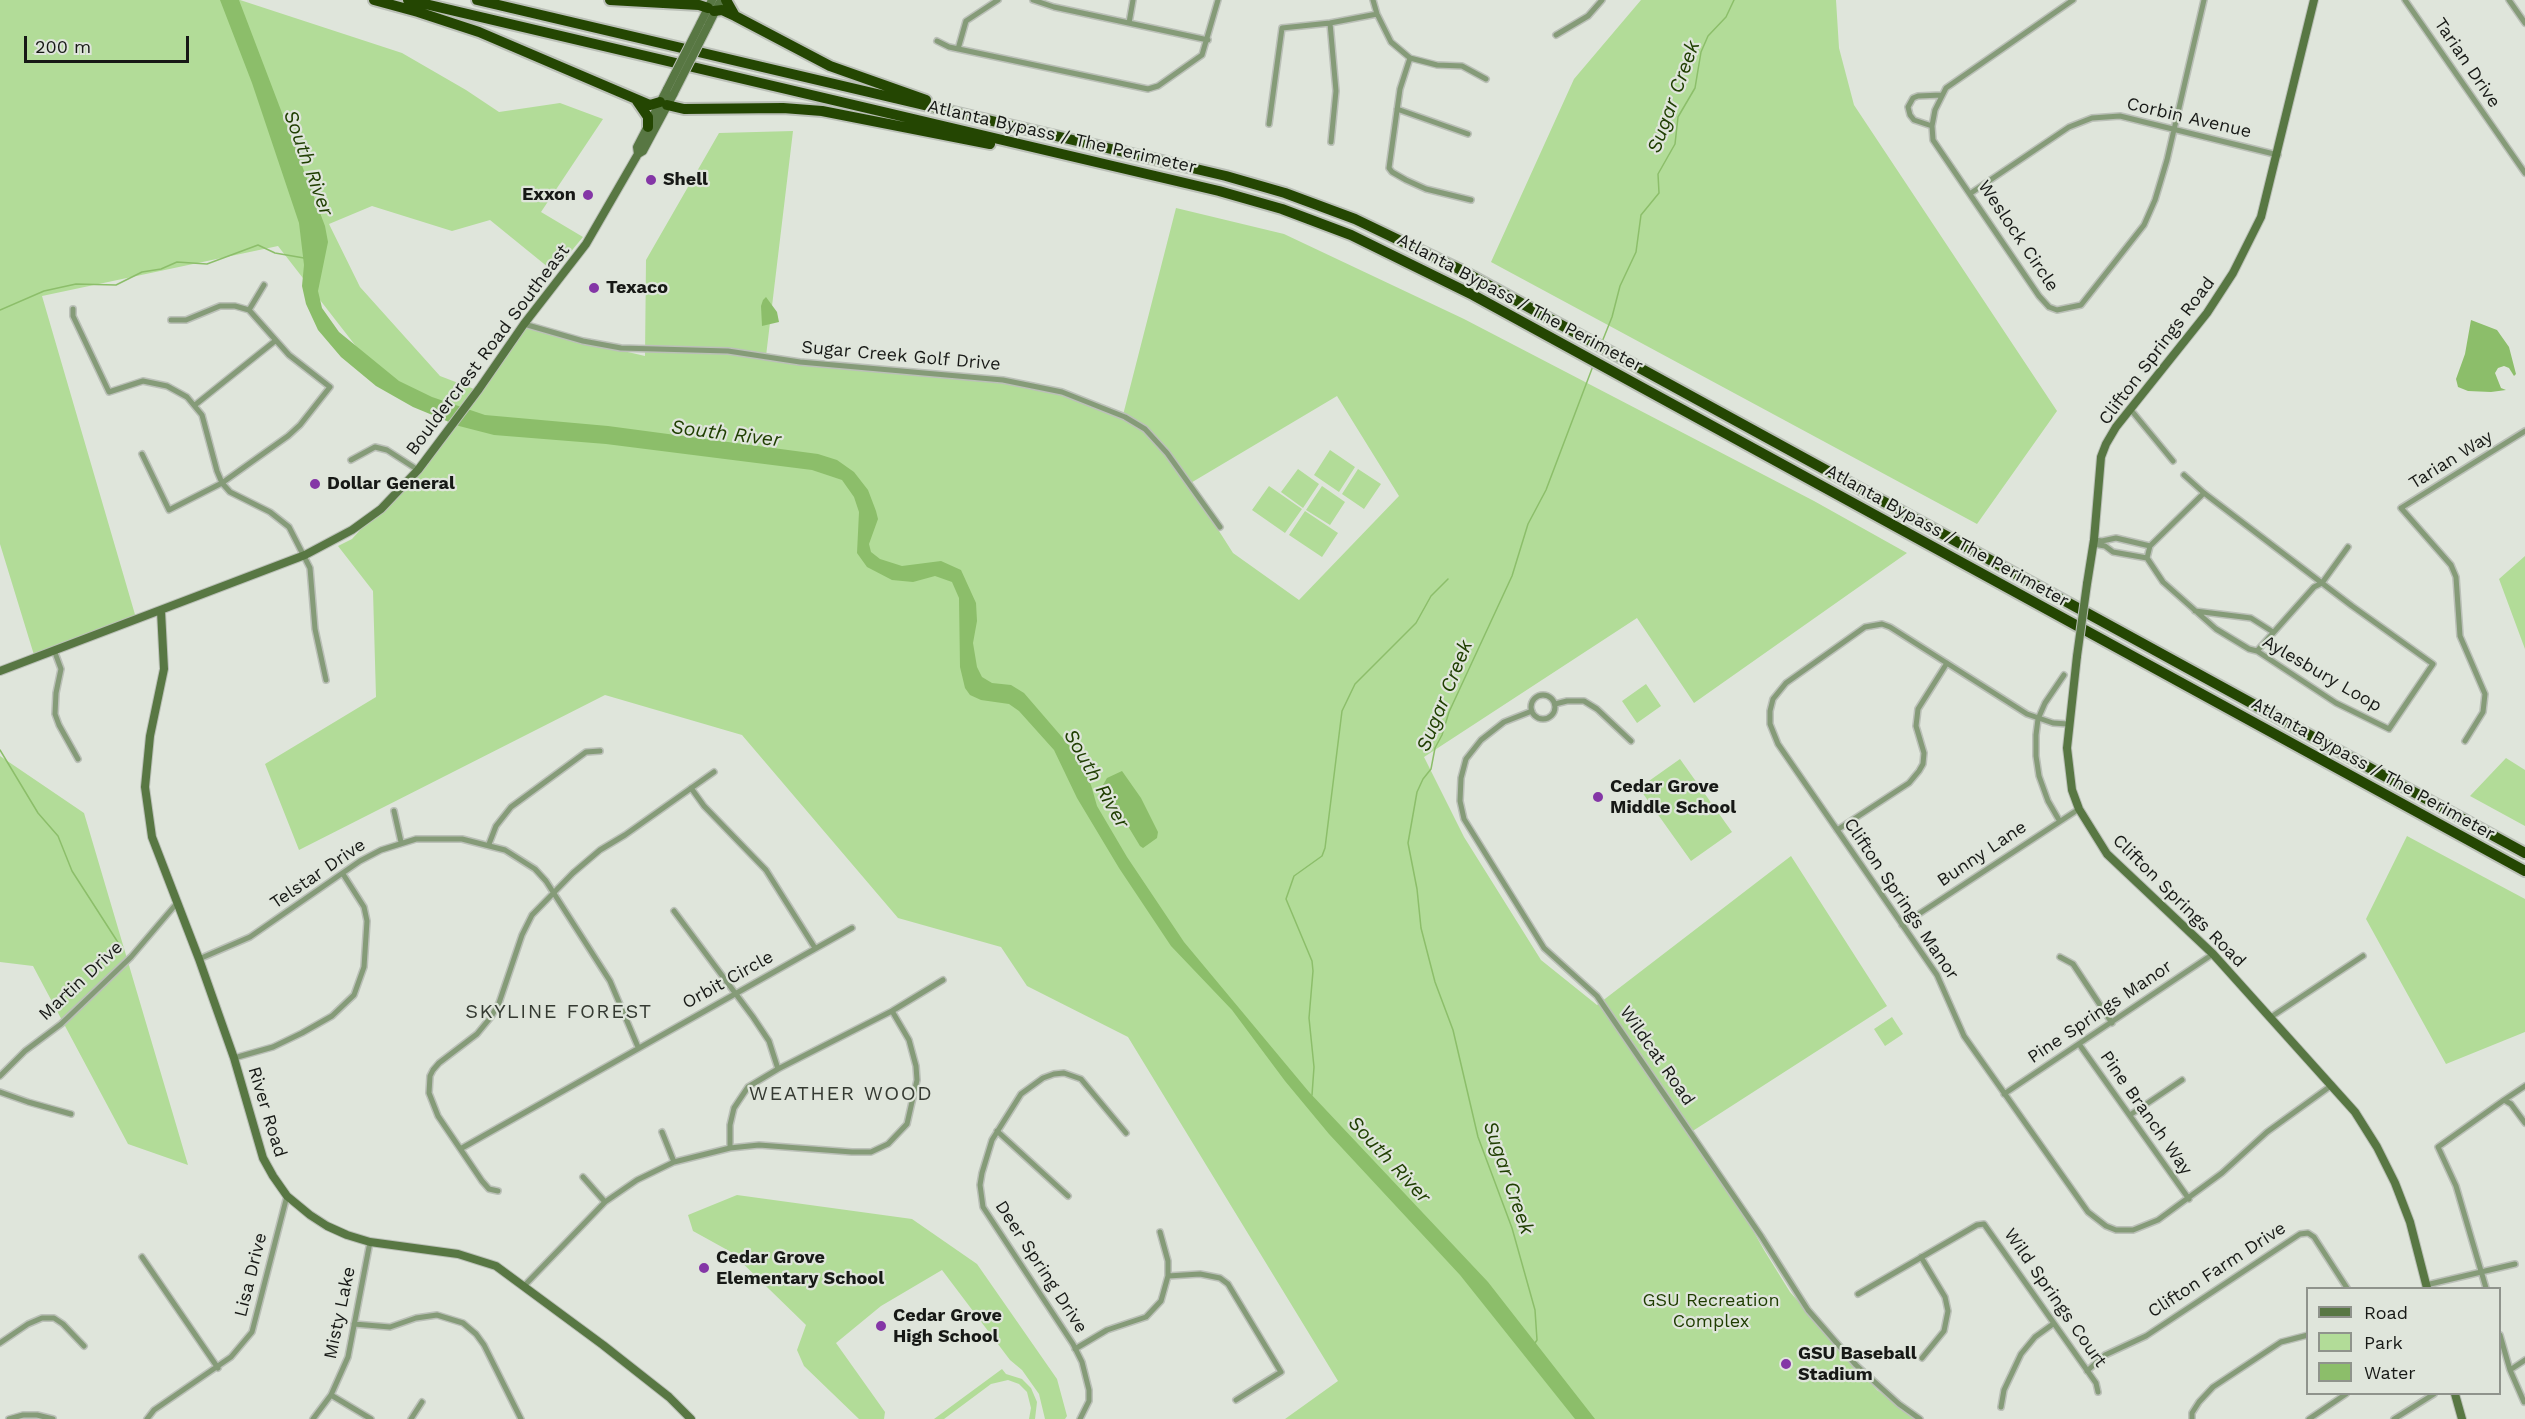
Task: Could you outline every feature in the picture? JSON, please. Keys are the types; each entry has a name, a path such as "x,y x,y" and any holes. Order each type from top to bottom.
{"highway":[{"path":"374,0 479,32 650,105 664,103 684,109 783,108 822,111 980,142 1073,157"},
{"name":"Atlanta Bypass / The Perimeter","path":"408,0 1241,197 1305,217 1378,247 1473,295 2525,871"},
{"name":"Atlanta Bypass / The Perimeter","path":"477,0 1226,176 1285,193 1384,232 1479,281 2525,853"},
{"path":"610,0 699,5 723,10 830,66 980,118"},
{"path":"726,0 735,16"},
{"path":"634,99 646,111 648,127"}],"street":[{"name":"Bouldercrest Road Southeast","path":"0,671 305,555 352,530 381,509 436,446 479,390 524,324 586,244 638,154 643,151 711,7 721,0"},
{"path":"958,49 966,21 998,0"},
{"path":"1033,0 1208,40"},
{"path":"1129,23 1132,0"},
{"path":"937,41 958,49 1148,89 1158,86 1202,56 1218,0"},
{"path":"1373,0 1377,14 1391,42 1410,58 1437,65 1462,66 1486,79"},
{"path":"1557,35 1588,16 1602,0"},
{"path":"1942,95 1912,98 1908,107 1910,115 1914,120 1932,126 1935,110 1942,95 1956,80 2073,0"},
{"name":"Weslock Circle","path":"1932,126 1933,140 2049,307 2057,310 2082,305 2144,225 2155,200 2176,128 2204,0"},
{"name":"Clifton Springs Road","path":"2314,0 2261,217 2234,273 2207,312 2116,427 2101,457 2094,542 2068,724 2069,769 2072,790 2079,809 2092,833 2123,871 2213,954 2355,1112 2377,1147 2395,1183 2410,1222 2427,1287"},
{"name":"Tarian Drive","path":"2405,0 2525,173"},
{"path":"2509,0 2525,23"},
{"path":"1269,124 1281,28 1330,23 1377,14"},
{"path":"1330,23 1336,91 1331,142"},
{"path":"1410,58 1405,68 1388,163 1392,172 1441,194 1471,200"},
{"name":"Bouldercrest Road Southeast","path":"638,154 637,147 664,103"},
{"path":"1397,109 1468,134"},
{"name":"Corbin Avenue","path":"1971,193 2069,127 2092,118 2120,116 2278,154"},
{"path":"249,310 264,285"},
{"path":"142,454 169,510 222,483 300,425 330,387 300,365 275,341 249,310 235,306 220,306 186,320 171,320"},
{"path":"73,309 73,316 109,392 133,382 156,382 178,391 195,405 208,432 222,483 243,501 284,521 305,555 310,568 315,629 326,680"},
{"name":"Sugar Creek Golf Drive","path":"524,324 583,341 621,348 728,351 800,362 1003,380 1062,392 1125,417 1145,429 1167,453 1220,527"},
{"path":"195,405 275,341"},
{"path":"2131,410 2173,461"},
{"name":"Tarian Way","path":"2465,741 2483,712 2485,694 2460,636 2456,577 2451,565 2402,508 2525,431"},
{"path":"351,460 375,447 387,450 417,470"},
{"name":"Aylesbury Loop","path":"2147,558 2163,582 2216,629 2257,651 2336,703 2389,729 2433,664 2322,583 2204,493 2184,475"},
{"path":"2094,542 2113,552 2147,558 2150,546 2204,493"},
{"path":"2094,542 2116,538 2150,546"},
{"path":"2128,554 2132,548 2130,541"},
{"path":"2257,651 2314,587 2322,583 2349,547"},
{"name":"River Road","path":"161,611 164,669 150,736 145,787 152,837 234,1058 262,1158 287,1196 327,1226 370,1242 479,1259 496,1266 603,1345 669,1397 691,1419"},
{"path":"2193,611 2251,618 2273,632"},
{"name":"Clifton Springs Manor","path":"2068,724 2038,719 1882,624 1865,627 1786,682 1773,699 1770,711 1773,734 1937,975 1964,1036 2088,1212 2106,1226 2124,1231 2140,1228 2158,1220 2189,1199 2267,1132 2332,1085"},
{"path":"54,650 61,669 56,693 56,714 78,759"},
{"path":"1837,830 1909,783 1919,771 1923,764 1924,753 1917,726 1918,709 1947,663"},
{"path":"2059,820 2048,801 2039,776 2036,756 2038,719 2045,703 2064,675"},
{"path":"1541,695 1549,696 1555,704 1554,713 1548,718 1540,718 1532,711 1534,699 1541,695"},
{"path":"1555,704 1584,701 1598,709 1631,741"},
{"name":"Wildcat Road","path":"1532,711 1504,722 1480,740 1466,759 1461,778 1460,801 1464,819 1544,948 1597,996 1761,1236 1808,1310 1856,1365 1899,1404 1920,1419"},
{"path":"489,844 496,826 511,807 586,752 600,750"},
{"path":"498,1191 489,1189 482,1181 462,1148 438,1116 429,1093 430,1076 439,1063 477,1034 491,1017 499,1003 522,935 532,915 600,849 714,772"},
{"path":"691,788 704,806 766,870 815,948"},
{"name":"Bunny Lane","path":"1902,925 2079,809"},
{"path":"394,811 401,842"},
{"name":"Telstar Drive","path":"199,959 250,937 381,850 401,842 416,839 462,839 489,844 505,850 535,869 554,892 610,981 638,1047"},
{"path":"234,1058 273,1047 302,1033 332,1016 354,995 364,967 367,921 364,907 343,874"},
{"name":"Martin Drive","path":"0,1076 25,1051 61,1024 131,957 177,903"},
{"path":"674,911 769,1041 778,1069"},
{"name":"Orbit Circle","path":"462,1148 852,928"},
{"name":"Pine Springs Manor","path":"2004,1094 2213,954"},
{"path":"2271,1017 2363,956"},
{"path":"2060,957 2073,964 2112,1023"},
{"path":"730,1149 730,1125 734,1108 748,1087 778,1069 892,1011 943,980"},
{"path":"524,1286 605,1202 637,1180 674,1161 759,1145 826,1152 871,1152 888,1144 907,1124 917,1080 912,1050 892,1011"},
{"name":"Pine Branch Way","path":"2079,1044 2189,1199"},
{"name":"Deer Spring Drive","path":"1080,1419 1089,1401 1088,1379 1075,1349 983,1207 980,1185 997,1131 1021,1094 1043,1078 1064,1073 1081,1079 1126,1133"},
{"path":"2130,1115 2182,1080"},
{"path":"2486,1287 2456,1186 2438,1147 2525,1086"},
{"path":"0,1092 71,1114"},
{"path":"2504,1100 2511,1104 2525,1123"},
{"path":"997,1131 1068,1196"},
{"path":"662,1132 674,1161"},
{"path":"583,1177 605,1202"},
{"name":"Lisa Drive","path":"147,1419 154,1410 218,1368 244,1344 252,1332 287,1196"},
{"name":"Wild Springs Court","path":"1858,1294 1977,1225 1984,1224 2096,1383 2098,1392"},
{"path":"1075,1349 1107,1330 1146,1317 1161,1301 1168,1276 1168,1261 1160,1232"},
{"name":"Clifton Farm Drive","path":"2087,1371 2105,1355 2146,1335 2300,1234 2308,1233 2314,1237 2346,1287"},
{"name":"Misty Lake","path":"313,1419 331,1395 348,1357 370,1242"},
{"path":"142,1257 218,1368"},
{"path":"1921,1257 1945,1297 1948,1311 1944,1331 1922,1358"},
{"path":"2427,1287 2515,1264"},
{"path":"1168,1276 1200,1274 1220,1278 1228,1284 1281,1372 1236,1400"},
{"path":"354,1324 390,1327 416,1318 437,1315 463,1323 476,1334 484,1345 521,1419"},
{"path":"0,1343 28,1324 42,1318 54,1318 63,1323 84,1346"},
{"path":"2001,1407 2004,1390 2021,1354 2035,1337 2053,1324"},
{"path":"2192,1419 2192,1413 2199,1402 2213,1387 2281,1342 2306,1335"},
{"path":"2501,1341 2524,1402"},
{"path":"2510,1370 2525,1360"},
{"path":"331,1395 371,1419"},
{"path":"2309,1419 2345,1395"},
{"path":"2394,1419 2432,1395"},
{"path":"2455,1395 2462,1419"},
{"path":"411,1419 422,1402"},
{"path":"9,1419 23,1415 37,1415 53,1419"}],"green space":[{"name":"GSU Recreation Complex","path":"0,0 240,0 402,53 499,112 560,103 603,119 541,212 583,237 554,272 490,220 452,231 372,206 329,224 360,287 440,376 474,389 520,327 645,356 646,260 719,133 793,131 766,356 1014,382 1078,398 1123,415 1176,208 1284,234 1464,319 1814,501 1907,553 1694,703 1637,618 1424,757 1464,837 1541,960 1597,1005 1791,856 1887,1006 1688,1134 1737,1202 1790,1292 1877,1390 1917,1419 1285,1419 1338,1381 1128,1037 1027,986 1001,947 898,918 742,735 605,695 299,850 265,764 376,697 373,591 338,546 352,539 454,425 390,390 278,246 42,296 136,618 34,655 0,544","holes":["1337,396 1399,496 1299,600 1233,553 1189,484"]},
{"path":"1641,0 1836,0 1839,48 1854,105 2057,411 1977,524 1491,262 1574,79"},
{"path":"1330,450 1355,467 1339,492 1314,475"},
{"path":"1298,469 1319,484 1303,508 1281,492"},
{"path":"1358,469 1381,484 1364,509 1342,494"},
{"path":"1269,486 1302,509 1285,533 1252,510"},
{"path":"1322,486 1345,502 1330,525 1306,510"},
{"path":"1305,511 1338,533 1322,557 1289,535"},
{"path":"2525,556 2525,649 2499,579"},
{"path":"1646,684 1661,706 1637,723 1622,701"},
{"path":"0,756 84,813 188,1165 128,1144 33,966 0,962"},
{"path":"2506,758 2525,770 2525,826 2470,796"},
{"path":"1680,759 1732,832 1691,861 1639,788"},
{"path":"2407,836 2525,899 2525,1032 2446,1064 2366,919"},
{"path":"1892,1017 1903,1034 1885,1046 1874,1029"},
{"path":"737,1195 912,1219 977,1264 1057,1379 1067,1416 1065,1419 1045,1419 1039,1394 1022,1370 1010,1360 942,1270 881,1306 836,1343 885,1412 884,1419 859,1419 804,1366 797,1350 806,1325 731,1252 693,1231 688,1215"},
{"path":"1002,1369 1006,1374 1022,1379 1031,1388 1037,1402 1035,1419 1029,1419 1031,1408 1027,1392 1019,1384 1008,1380 991,1384 944,1419 934,1419"}],"water":[{"name":"South River","path":"220,0 239,0 325,226 328,242 318,291 322,308 339,332 399,381 432,397 485,415 608,426 818,454 837,460 854,472 868,490 878,519 869,544 871,552 880,559 902,566 941,561 961,570 976,603 977,621 973,643 977,667 982,677 992,683 1011,685 1024,693 1074,751 1091,785 1097,806 1127,857 1184,942 1309,1092 1488,1282 1595,1419 1575,1419 1460,1275 1329,1134 1285,1081 1232,1010 1171,946 1119,868 1077,798 1054,750 1019,711 1009,704 981,700 970,695 965,688 960,667 959,598 952,582 935,576 913,582 892,580 867,567 857,553 859,512 854,497 842,480 812,470 606,444 494,435 459,426 413,407 376,386 341,357 318,330 306,304 302,286 304,265 299,223 252,83"},
{"path":"766,297 777,312 779,322 762,326 761,306"},
{"path":"2471,320 2497,330 2509,347 2516,374 2514,376 2509,368 2504,366 2498,368 2495,373 2501,388 2506,390 2468,391 2458,387 2456,379 2465,354"},
{"path":"1122,771 1141,798 1158,832 1157,838 1143,848 1103,785 1107,778"}],"waterway":[{"name":"Sugar Creek","path":"1602,342 1612,317 1620,286 1636,252 1641,215 1659,193 1658,174 1675,144 1678,117 1695,88 1701,52 1708,36 1726,17 1734,0"},
{"path":"0,310 44,291 76,284 116,285 142,272 161,269 177,262 207,264 258,245 275,253 304,258"},
{"name":"Sugar Creek","path":"1535,1343 1537,1340 1535,1310 1512,1228 1478,1137 1453,1030 1435,982 1421,928 1417,889 1408,843 1417,792 1431,769 1435,748 1442,735 1449,712 1512,576 1528,524 1546,490 1593,366"},
{"path":"1312,1095 1314,1067 1309,1018 1312,961 1286,899 1294,876 1322,856 1325,848 1342,711 1355,684 1416,623 1431,596 1448,579"},
{"path":"0,750 38,813 58,836 72,871 119,944"}],"place":[{"name":"Shell","path":"651,180"},
{"name":"Exxon","path":"588,195"},
{"name":"Texaco","path":"594,288"},
{"name":"Dollar General","path":"315,484"},
{"name":"Cedar Grove Middle School","path":"1598,797"},
{"name":"Cedar Grove Elementary School","path":"704,1268"},
{"name":"Cedar Grove High School","path":"881,1326"},
{"name":"GSU Baseball Stadium","path":"1786,1364"}],"district":[{"name":"SKYLINE FOREST","path":"559,1012"},
{"name":"WEATHER WOOD","path":"841,1094"}]}
